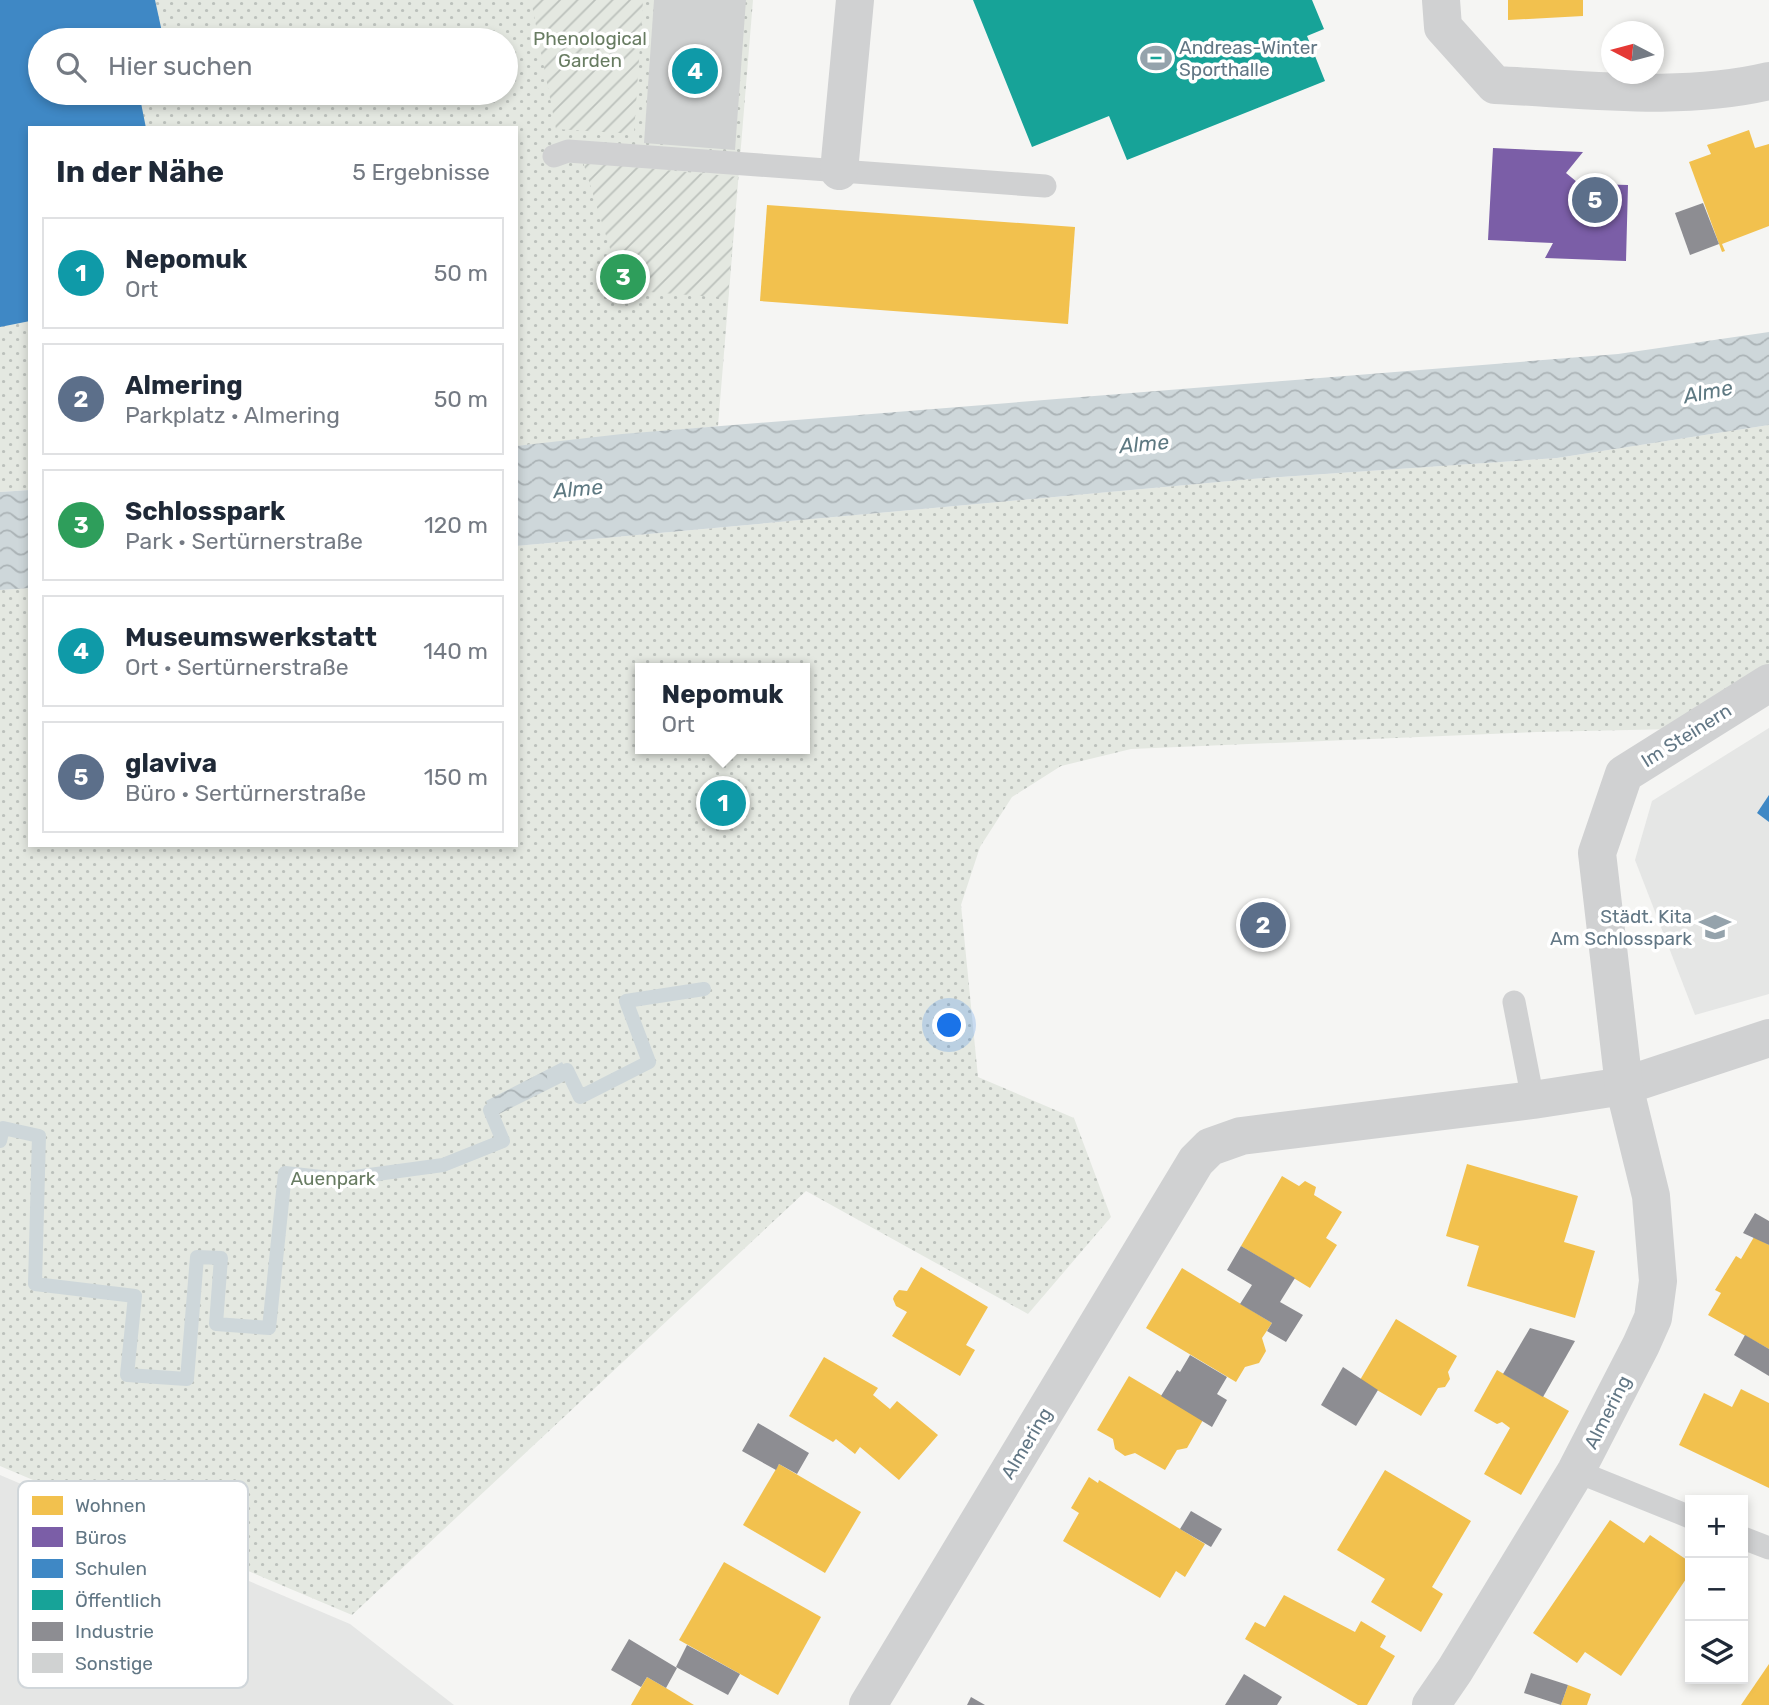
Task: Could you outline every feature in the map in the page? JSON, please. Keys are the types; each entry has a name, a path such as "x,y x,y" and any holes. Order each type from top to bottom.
{"street":[{"path":"839,171 855,0"},
{"path":"1441,0 1443,27 1495,85 1675,92 1748,86 1769,81"},
{"name":"Im Steinern","path":"1624,1086 1597,853 1624,774 1769,683"},
{"name":"Almering","path":"868,1705 1196,1161 1210,1147 1241,1136 1285,1129 1533,1100 1624,1086 1769,1038"},
{"name":"Almering","path":"1431,1705 1576,1471 1653,1318 1658,1281 1651,1196 1624,1086"}],"lane":[{"path":"554,156 568,151 1045,186"},
{"path":"1514,1002 1533,1100"},
{"path":"1576,1471 1685,1515"},
{"path":"1748,1540 1769,1548"}],"shaded area":[{"name":"Städt. Kita Am Schlosspark","path":"1769,728 1769,994 1695,1015 1635,860 1652,801"},
{"path":"0,1475 18,1483 18,1688 248,1688 248,1581 350,1624 454,1705 0,1705"}],"green space":[{"path":"0,0 753,0 718,426 518,446 518,126 28,126 28,490 0,492"},
{"name":"Phenological Garden","path":"531,0 643,0 634,134 556,129"},
{"path":"583,162 738,177 728,298 623,290"},
{"name":"Auenpark","path":"1769,425 1769,668 1675,729 1131,749 1061,766 1012,797 980,847 961,905 978,1077 1074,1118 1111,1217 1028,1314 806,1191 352,1615 248,1571 248,1481 35,1481 0,1466 0,590 28,588 28,847 518,847 518,546 1252,479 1557,458"}],"water":[{"name":"Alme","path":"1769,332 1769,425 1557,458 1252,479 518,546 518,446 622,434 1618,354"},
{"path":"28,490 28,588 0,590 0,492"},
{"path":"562,1062 571,1078 493,1117 486,1101"}],"building: Wohnen":[{"path":"1508,0 1583,0 1583,16 1508,20"},
{"path":"1749,130 1755,148 1769,144 1769,226 1722,244 1725,251 1722,252 1689,162 1711,154 1707,145"},
{"path":"767,205 1075,227 1068,324 760,301"},
{"path":"1467,1164 1578,1196 1564,1242 1595,1251 1575,1318 1467,1286 1479,1246 1446,1236"},
{"path":"1282,1176 1299,1186 1305,1181 1316,1187 1314,1195 1342,1212 1326,1238 1337,1245 1310,1288 1241,1246"},
{"path":"1754,1237 1769,1245 1769,1349 1708,1315 1721,1293 1715,1290 1736,1256 1741,1259"},
{"path":"921,1267 988,1307 966,1345 975,1350 960,1376 892,1336 907,1312 896,1306 894,1296 899,1290 907,1291"},
{"path":"1182,1268 1272,1323 1262,1338 1266,1351 1259,1363 1245,1367 1236,1382 1146,1328"},
{"path":"1396,1319 1457,1356 1448,1372 1450,1379 1445,1387 1438,1388 1421,1416 1360,1380"},
{"path":"824,1357 878,1388 873,1395 890,1409 897,1401 938,1435 899,1480 860,1447 855,1454 836,1439 833,1442 789,1416"},
{"path":"1497,1370 1569,1411 1521,1495 1484,1474 1510,1428 1474,1411"},
{"path":"1129,1376 1203,1420 1187,1448 1177,1450 1165,1470 1135,1453 1125,1456 1115,1449 1113,1439 1097,1430"},
{"path":"1741,1389 1769,1403 1769,1488 1679,1445 1704,1393 1732,1407"},
{"path":"779,1464 861,1512 825,1573 743,1525"},
{"path":"1385,1470 1471,1521 1432,1587 1443,1594 1421,1632 1371,1602 1385,1579 1337,1550"},
{"path":"1089,1477 1098,1483 1099,1480 1205,1544 1185,1577 1176,1571 1160,1598 1063,1541 1079,1513 1071,1508"},
{"path":"1610,1520 1644,1543 1650,1535 1685,1559 1685,1580 1621,1676 1585,1652 1577,1663 1533,1633"},
{"path":"724,1562 821,1617 778,1695 679,1640"},
{"path":"1284,1595 1355,1632 1361,1621 1386,1636 1380,1647 1395,1656 1367,1705 1358,1705 1245,1639 1255,1622 1265,1627"},
{"path":"1769,1664 1769,1705 1741,1705"},
{"path":"647,1677 666,1688 694,1705 631,1705"},
{"path":"1568,1685 1591,1694 1587,1705 1561,1705"}],"building: Büros":[{"path":"1493,148 1583,152 1566,173 1588,191 1594,184 1628,185 1626,261 1545,258 1553,243 1488,240"}],"building: Schulen":[{"path":"0,0 155,0 161,28 28,28 28,105 141,105 146,126 28,126 28,321 0,327"},
{"path":"1769,795 1769,822 1757,813"}],"building: Öffentlich":[{"name":"Andreas-Winter Sporthalle","path":"973,0 1312,0 1324,29 1307,36 1325,81 1127,160 1109,116 1032,147"}],"building: Industrie":[{"path":"1703,203 1719,244 1690,255 1675,213"},
{"path":"1755,1213 1769,1221 1769,1245 1743,1233"},
{"path":"1241,1246 1295,1278 1280,1302 1303,1315 1286,1342 1267,1331 1272,1323 1240,1304 1252,1285 1227,1270"},
{"path":"1530,1328 1575,1341 1543,1397 1503,1374"},
{"path":"1745,1335 1769,1349 1769,1376 1734,1355"},
{"path":"1190,1355 1227,1377 1217,1394 1227,1400 1212,1427 1161,1396"},
{"path":"1343,1367 1378,1390 1356,1426 1321,1405"},
{"path":"758,1423 809,1453 797,1474 779,1464 776,1470 742,1451"},
{"path":"1191,1511 1222,1529 1211,1547 1180,1529"},
{"path":"629,1639 677,1668 666,1688 647,1677 641,1687 611,1670"},
{"path":"687,1645 740,1674 728,1695 676,1667"},
{"path":"1531,1673 1568,1685 1561,1705 1524,1693"},
{"path":"1244,1674 1282,1697 1277,1705 1225,1705"},
{"path":"971,1697 985,1705 967,1705"}],"building: Sonstige":[{"path":"654,0 746,0 735,150 644,143"}],"waterway":[{"path":"554,1077 567,1070 580,1097 649,1062 626,1001 704,989"},
{"path":"0,1141 3,1128 39,1136 35,1284 135,1296 127,1375 187,1379 197,1257 221,1258 216,1324 269,1328 285,1173 340,1179 443,1165 503,1141 490,1110 499,1105"}],"place":[{"name":"Andreas-Winter Sporthalle","path":"1156,58"},
{"name":"Museumswerkstatt","path":"695,71"},
{"name":"glaviva","path":"1595,200"},
{"name":"Schlosspark","path":"623,277"},
{"name":"Nepomuk","path":"723,803"},
{"name":"Almering","path":"1263,925"},
{"name":"Städt. Kita Am Schlosspark","path":"1715,927"}]}
